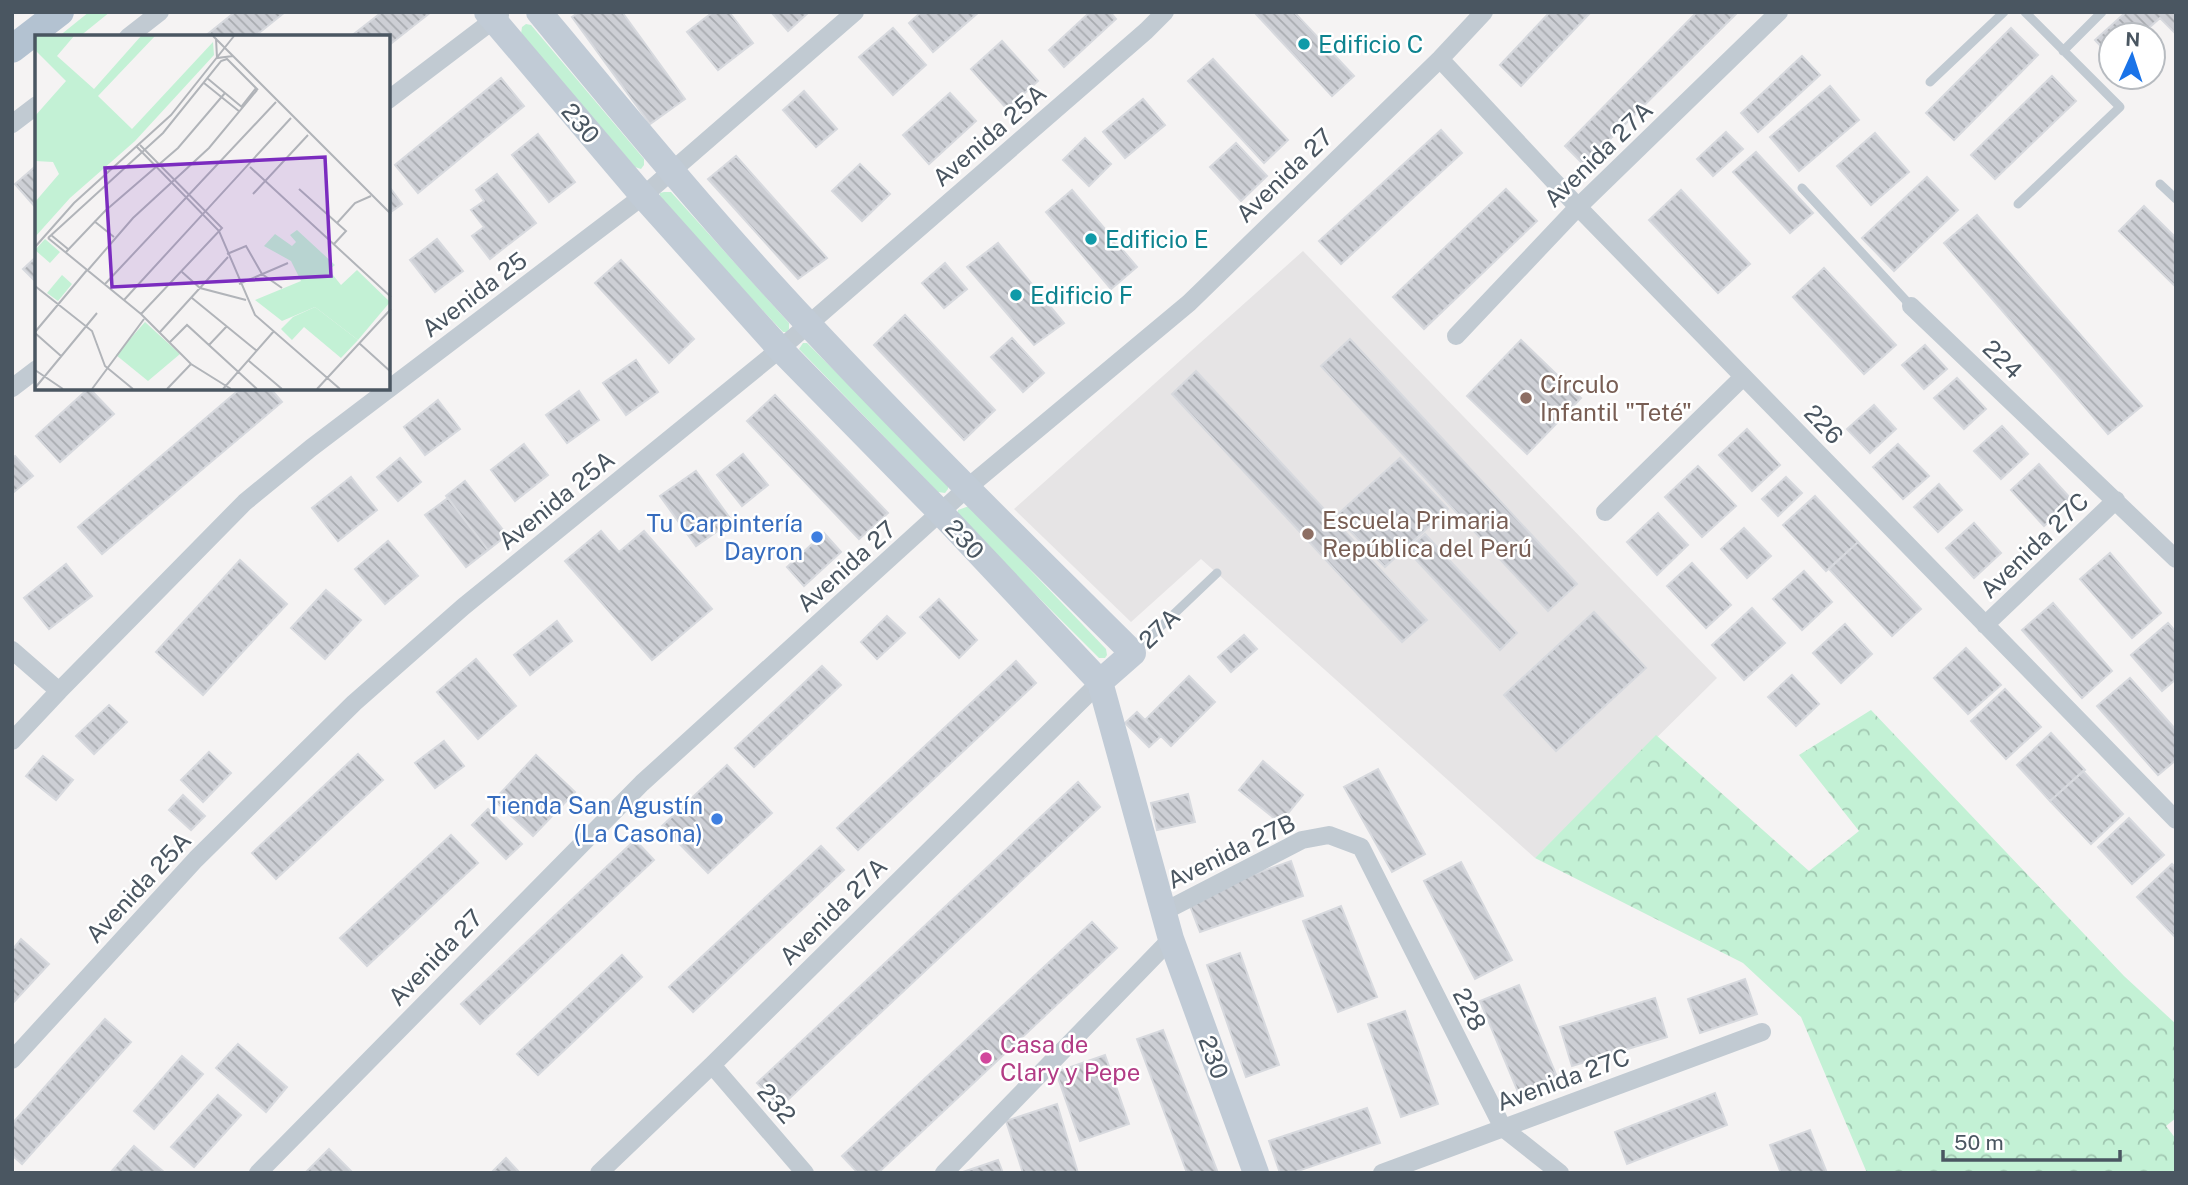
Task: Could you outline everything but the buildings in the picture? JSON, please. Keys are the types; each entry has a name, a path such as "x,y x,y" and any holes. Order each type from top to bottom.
{"main road":[{"path":"12,49 60,12"}],"street":[{"path":"131,35 160,12"},
{"name":"230","path":"539,12 672,172 808,324 967,488 1133,653"},
{"name":"Avenida 25","path":"390,388 643,196 855,12"},
{"name":"Avenida 25A","path":"12,1060 196,859 354,703 463,607 780,349 1165,12"},
{"name":"Avenida 27","path":"258,1173 642,783 967,488 1189,303 1440,59 1484,12"},
{"name":"Avenida 27A","path":"1456,336 1578,207 1779,12"},
{"path":"390,98 495,15"},
{"name":"230","path":"495,15 643,196 780,349 941,513 1100,682 1171,939 1256,1173"},
{"name":"226","path":"1440,59 1578,207 2176,820"},
{"path":"12,124 35,107"},
{"name":"224","path":"1911,306 2176,559"},
{"path":"12,388 35,371"},
{"path":"1605,512 1743,377"},
{"name":"Avenida 25","path":"12,741 245,502 387,390"},
{"name":"Avenida 27C","path":"1985,625 2116,500"},
{"path":"12,650 59,691"},
{"name":"27A","path":"1100,682 1133,653"},
{"name":"Avenida 27A","path":"599,1173 1100,682"},
{"name":"Avenida 27B","path":"1163,912 1302,840 1329,835 1361,847"},
{"name":"228","path":"1361,847 1503,1128 1560,1173"},
{"path":"944,1173 1171,939"},
{"name":"Avenida 27C","path":"1382,1173 1762,1032"},
{"name":"232","path":"712,1065 805,1173"}],"lane":[{"path":"1930,82 2004,12"},
{"path":"2018,204 2120,107 2025,12"},
{"path":"2063,51 2102,12"},
{"path":"2160,184 2176,200"},
{"name":"224","path":"1801,188 1911,306"},
{"name":"27A","path":"1133,653 1217,572"}],"shaded area":[{"name":"Escuela Primaria República del Perú","path":"1303,251 1717,678 1535,858 1201,559 1131,622 1014,509"}],"green space":[{"path":"89,12 110,12 81,35 60,35"},
{"path":"531,25 644,159 641,169 635,167 521,34 522,27"},
{"path":"671,192 789,323 787,332 783,332 659,200 660,193"},
{"path":"803,343 807,343 948,484 945,493 938,492 799,349"},
{"path":"969,506 1106,649 1105,658 1099,658 957,516 958,510"},
{"path":"1871,710 2124,976 2176,1024 2176,1118 2166,1126 2176,1139 2176,1173 1867,1173 1801,1017 1743,963 1535,858 1656,735 1809,871 1859,831 1799,755"}],"place":[{"name":"Edificio C","path":"1304,44"},
{"name":"Edificio E","path":"1091,239"},
{"name":"Edificio F","path":"1016,295"},
{"name":"Círculo Infantil \"Teté\"","path":"1526,398"},
{"name":"Escuela Primaria República del Perú","path":"1308,534"},
{"name":"Tu Carpintería Dayron","path":"817,537"},
{"name":"Tienda San Agustín (La Casona)","path":"717,819"},
{"name":"Casa de Clary y Pepe","path":"986,1058"}]}
